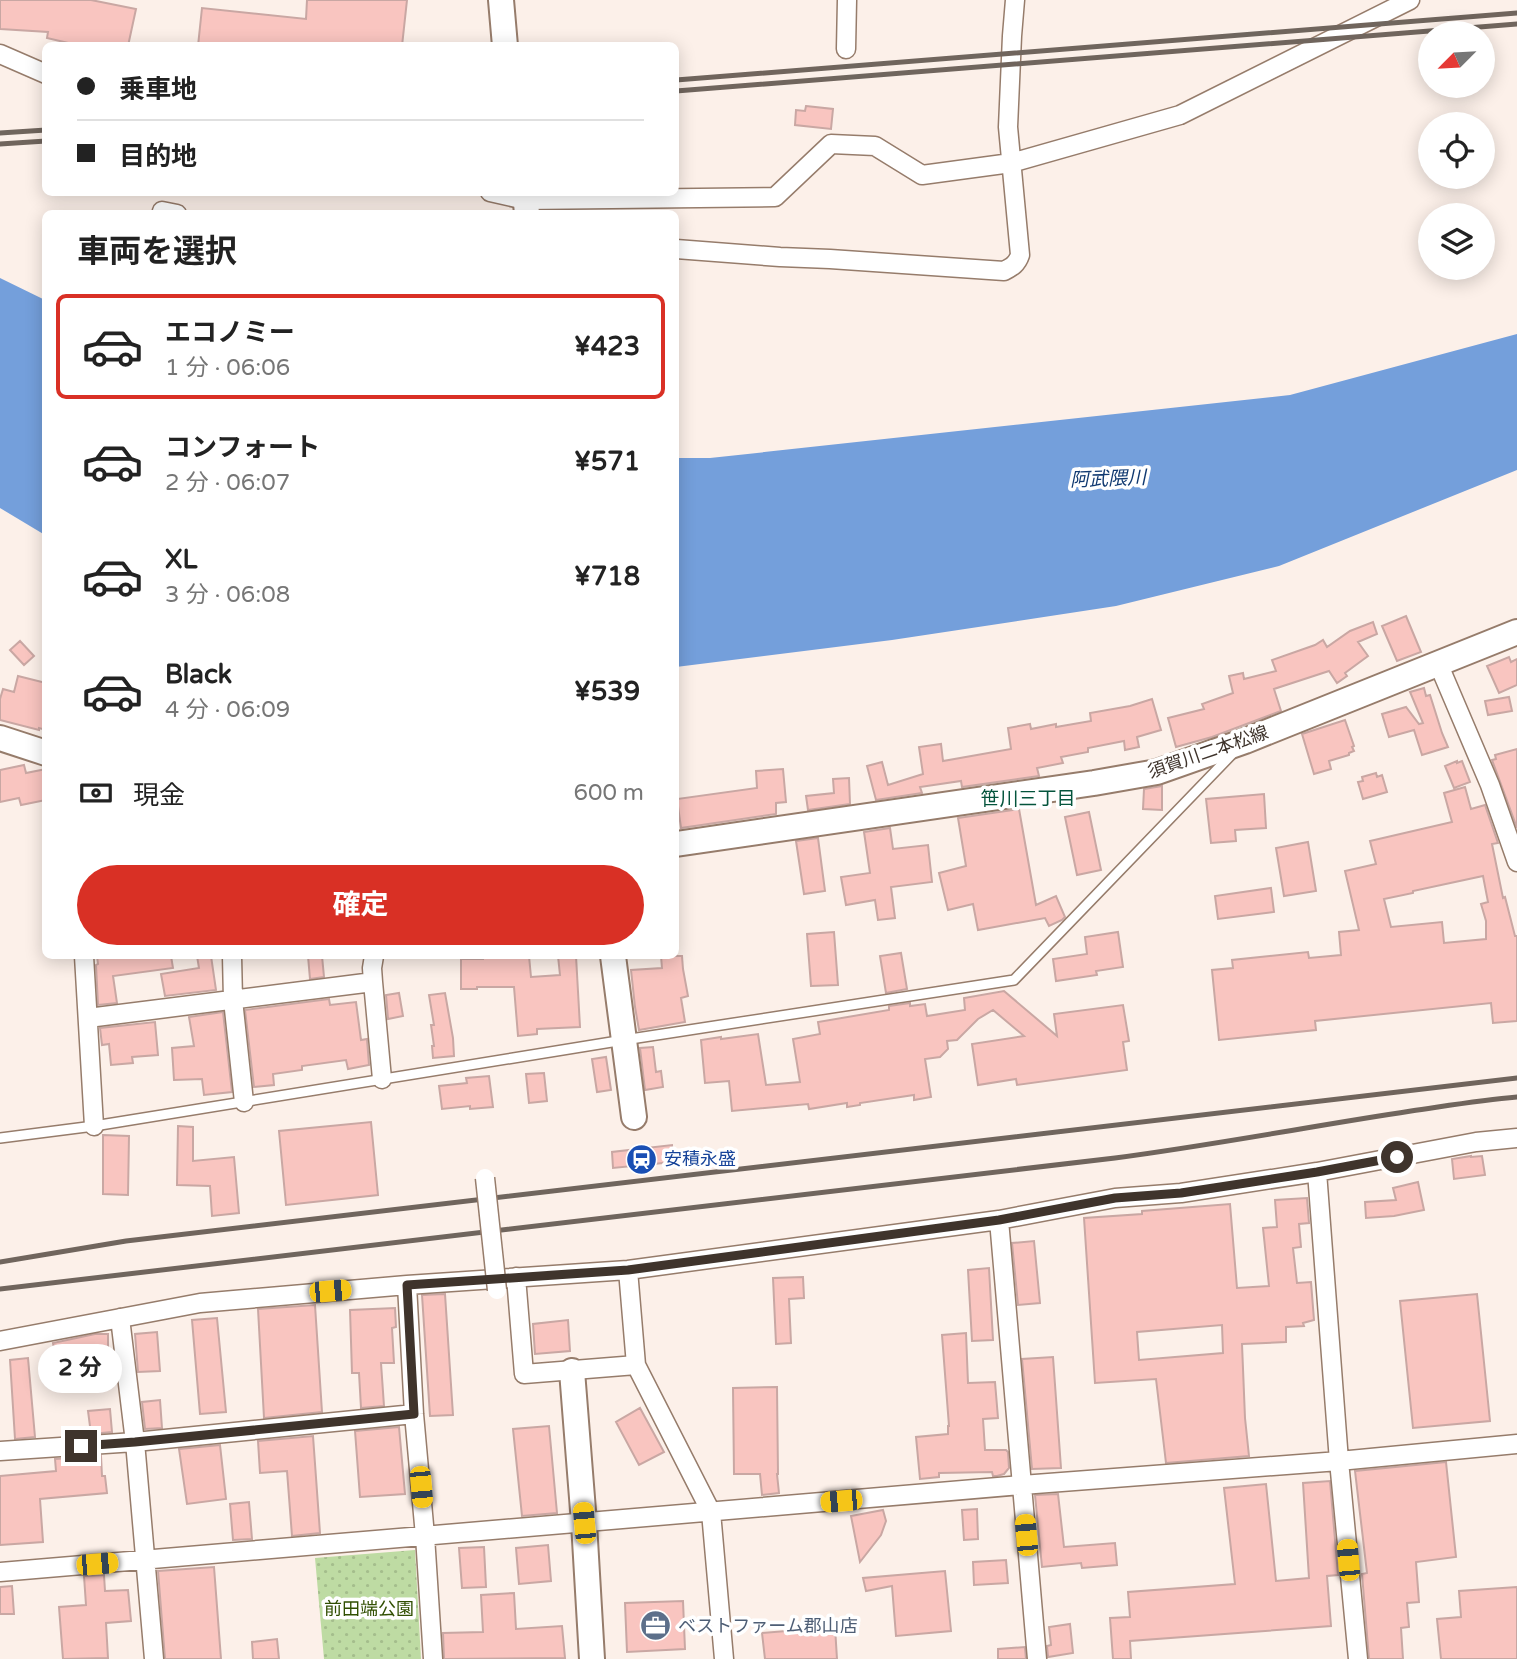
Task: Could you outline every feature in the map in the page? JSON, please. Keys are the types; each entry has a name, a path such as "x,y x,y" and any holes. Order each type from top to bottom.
{"main road":[{"path":"501,0 505,42"},
{"name":"須賀川二本松線","path":"679,844 1157,772 1245,741 1517,632"},
{"path":"0,738 42,752"},
{"path":"613,959 634,1117"},
{"path":"572,1370 592,1659"}],"street":[{"path":"846,48 848,0"},
{"path":"679,249 1004,271 1018,262 1020,255 1008,127 1015,0"},
{"path":"504,196 526,202 775,197 831,144 875,146 922,175 1011,163 1180,115 1410,0"},
{"path":"0,54 42,72"},
{"path":"1438,663 1490,785 1517,862"},
{"path":"84,959 94,1126"},
{"path":"232,959 233,1000 244,1101"},
{"path":"374,959 372,968 382,1079"},
{"path":"88,1018 373,982"},
{"path":"0,1341 200,1303 628,1270 999,1220 1115,1198 1181,1193 1517,1138"},
{"path":"1317,1172 1339,1461 1358,1659"},
{"path":"485,1178 498,1290"},
{"path":"999,1220 1037,1659"},
{"path":"628,1270 636,1365 711,1512 724,1659"},
{"path":"516,1277 524,1374 636,1365"},
{"path":"407,1285 433,1659"},
{"path":"120,1318 135,1442 154,1659"},
{"path":"0,1451 135,1442 414,1414"},
{"path":"0,1572 1517,1444"}],"lane":[{"path":"0,1138 94,1126 1014,980 1245,741"}],"green space":[{"name":"前田端公園","path":"415,1550 421,1659 324,1659 315,1558"}],"water":[{"path":"0,278 42,299 42,533 0,508"},
{"name":"阿武隈川","path":"1517,334 1517,470 1279,566 1116,606 892,640 679,667 679,458 710,458 1290,395"}],"building":[{"path":"0,0 91,0 136,9 129,42 64,42 47,38 48,32 0,29"},
{"path":"307,0 407,0 402,42 198,42 202,8 306,19"},
{"path":"806,106 833,109 831,129 795,125 796,110 805,111"},
{"path":"1406,616 1421,652 1397,661 1382,626"},
{"path":"1373,622 1377,634 1358,642 1368,656 1345,673 1347,676 1337,683 1329,671 1274,689 1281,711 1212,737 1176,747 1168,718 1204,709 1202,704 1233,693 1229,676 1243,673 1244,679 1276,671 1272,660 1323,640 1327,647 1350,631"},
{"path":"20,641 34,656 24,665 10,650"},
{"path":"1509,657 1511,662 1517,659 1517,685 1499,693 1487,666"},
{"path":"18,676 42,682 42,729 0,720 3,689 14,692"},
{"path":"1424,688 1426,696 1430,695 1448,747 1422,755 1414,730 1389,737 1382,714 1406,707 1419,724 1423,723 1410,692"},
{"path":"1509,697 1512,711 1488,715 1485,701"},
{"path":"1152,699 1161,730 1137,737 1139,747 1125,750 1124,741 1088,748 1088,752 1061,757 1063,763 1037,768 1039,776 962,787 961,781 920,787 922,793 876,800 867,766 882,762 888,785 923,774 919,747 941,744 943,761 1011,749 1008,728 1030,724 1031,729 1056,724 1056,727 1091,721 1090,713"},
{"path":"1345,720 1354,751 1329,761 1331,769 1314,774 1302,734"},
{"path":"1517,749 1517,828 1492,760 1496,759 1495,755"},
{"path":"1462,761 1470,782 1454,788 1445,766"},
{"path":"24,765 26,773 42,770 42,801 21,805 19,798 0,802 0,770"},
{"path":"783,769 786,802 776,803 776,814 681,828 679,799 757,788 756,771"},
{"path":"1376,773 1377,777 1382,775 1387,792 1363,799 1358,782 1363,781 1362,777"},
{"path":"849,778 850,804 808,810 806,796 834,793 833,779"},
{"path":"1162,786 1162,810 1143,809 1144,789"},
{"path":"1465,787 1471,809 1485,805 1498,843 1492,844 1503,898 1505,897 1517,936 1517,1021 1493,1023 1491,1003 1315,1021 1316,1030 1219,1040 1212,970 1233,968 1232,960 1308,952 1309,958 1341,955 1339,932 1359,930 1345,871 1376,864 1370,841 1452,822 1444,793","holes":["1483,876 1488,902 1481,904 1486,921 1486,939 1444,943 1442,922 1391,927 1384,899"]},
{"path":"1264,794 1266,828 1235,830 1236,841 1211,843 1206,799"},
{"path":"1019,809 1036,905 1056,896 1065,917 1049,926 1045,918 978,930 973,904 948,910 939,873 966,866 958,818"},
{"path":"1089,812 1101,870 1077,875 1065,817"},
{"path":"890,828 893,849 928,845 932,882 891,887 895,918 878,920 875,900 846,905 841,877 870,873 864,832"},
{"path":"818,838 825,891 804,894 796,841"},
{"path":"1308,842 1316,891 1284,896 1276,848"},
{"path":"1271,888 1274,912 1218,919 1215,896"},
{"path":"834,932 838,985 811,986 807,934"},
{"path":"1118,932 1123,967 1096,971 1097,975 1056,981 1053,959 1087,954 1085,937"},
{"path":"901,953 907,989 886,993 880,956"},
{"path":"679,956 682,956 688,996 681,998 685,1022 639,1030 631,970 662,968 661,959 679,959"},
{"path":"97,959 172,959 173,968 113,976 117,1003 98,1005"},
{"path":"198,959 211,959 216,990 165,996 161,974 199,968"},
{"path":"308,959 322,959 324,977 310,979"},
{"path":"461,959 529,959 531,977 560,975 558,959 576,959 580,1027 537,1029 537,1034 518,1036 514,987 461,989"},
{"path":"1004,991 1057,1036 1054,1014 1123,1005 1129,1041 1123,1042 1127,1070 1017,1085 1016,1079 978,1085 972,1044 1024,1036 993,1010 978,1019 957,1040 947,1041 948,1049 940,1057 925,1059 931,1097 914,1100 914,1095 847,1107 847,1103 809,1109 808,1104 732,1111 729,1081 705,1083 701,1040 758,1034 766,1085 800,1082 793,1039 820,1034 818,1022 889,1010 889,1006 910,1003 910,1006 925,1004 927,1016 965,1010 964,998"},
{"path":"399,993 403,1016 388,1019 386,995"},
{"path":"445,993 454,1056 433,1058 431,1025 434,1025 429,995"},
{"path":"329,999 330,1005 356,1002 361,1040 367,1039 369,1065 348,1069 346,1060 302,1066 302,1070 273,1074 274,1085 254,1087 245,1010"},
{"path":"223,1012 232,1092 204,1095 202,1079 174,1080 172,1048 194,1046 189,1017"},
{"path":"155,1022 158,1055 132,1057 133,1063 111,1065 109,1044 102,1045 100,1028"},
{"path":"653,1047 656,1072 661,1071 663,1087 645,1090 640,1048"},
{"path":"606,1057 611,1090 597,1092 592,1059"},
{"path":"544,1073 547,1101 529,1103 526,1074"},
{"path":"489,1076 493,1107 442,1109 439,1086 467,1083 466,1078"},
{"path":"371,1122 378,1195 286,1205 279,1131"},
{"path":"178,1126 193,1127 193,1161 234,1157 239,1213 212,1216 210,1186 177,1185"},
{"path":"103,1135 129,1136 128,1195 103,1194"},
{"path":"672,1145 673,1162 613,1168 612,1152"},
{"path":"1482,1156 1485,1175 1454,1179 1452,1159"},
{"path":"1418,1182 1424,1210 1366,1218 1365,1202 1396,1200 1393,1188"},
{"path":"1307,1198 1309,1223 1299,1224 1301,1247 1293,1248 1297,1283 1311,1282 1314,1320 1303,1323 1304,1326 1286,1327 1286,1342 1242,1344 1249,1456 1166,1463 1156,1379 1095,1383 1084,1218 1230,1204 1237,1288 1269,1286 1263,1228 1277,1227 1275,1200","holes":["1222,1325 1223,1353 1139,1360 1137,1332"]},
{"path":"1034,1241 1040,1303 1018,1305 1012,1243"},
{"path":"989,1268 993,1340 972,1341 968,1270"},
{"path":"803,1277 804,1298 789,1299 791,1343 776,1344 773,1278"},
{"path":"445,1294 453,1415 430,1416 422,1295"},
{"path":"1477,1294 1490,1421 1413,1428 1400,1301"},
{"path":"315,1305 322,1412 264,1418 258,1309"},
{"path":"395,1308 396,1327 392,1328 394,1363 381,1363 384,1406 361,1408 359,1373 352,1373 350,1310"},
{"path":"217,1318 226,1412 200,1414 192,1320"},
{"path":"568,1320 570,1351 535,1354 533,1324"},
{"path":"157,1332 160,1371 138,1372 135,1334"},
{"path":"966,1333 968,1383 995,1382 998,1418 983,1419 985,1450 1006,1450 1009,1468 1004,1474 997,1476 993,1476 992,1472 939,1473 939,1477 920,1479 916,1437 948,1434 942,1335"},
{"path":"108,1334 108,1367 77,1368 78,1373 59,1377 53,1343"},
{"path":"1053,1357 1061,1468 1032,1469 1022,1359"},
{"path":"28,1358 35,1437 15,1439 10,1360"},
{"path":"777,1387 779,1493 762,1495 760,1474 734,1474 733,1388"},
{"path":"160,1400 162,1428 145,1429 142,1402"},
{"path":"640,1408 664,1452 639,1465 616,1422"},
{"path":"110,1409 112,1432 91,1434 88,1411"},
{"path":"549,1426 557,1513 522,1516 513,1429"},
{"path":"399,1427 405,1494 360,1497 355,1431"},
{"path":"313,1436 320,1533 292,1536 287,1471 260,1473 258,1441"},
{"path":"220,1445 226,1499 187,1504 179,1449"},
{"path":"101,1456 102,1476 105,1476 107,1493 40,1499 43,1542 0,1545 0,1476 56,1471 55,1459"},
{"path":"1446,1462 1456,1557 1416,1562 1419,1602 1407,1603 1409,1627 1401,1628 1403,1659 1369,1659 1362,1574 1367,1573 1355,1471"},
{"path":"1330,1481 1338,1575 1327,1576 1331,1626 1130,1641 1131,1659 1113,1659 1110,1618 1130,1617 1128,1592 1235,1584 1224,1488 1266,1484 1276,1581 1309,1578 1303,1483"},
{"path":"1058,1494 1064,1547 1115,1543 1117,1565 1082,1568 1081,1563 1042,1567 1035,1495"},
{"path":"249,1502 252,1539 233,1540 230,1504"},
{"path":"977,1509 978,1539 964,1540 962,1510"},
{"path":"883,1510 886,1521 881,1535 860,1562 851,1516"},
{"path":"548,1545 551,1581 519,1584 516,1548"},
{"path":"484,1547 486,1587 462,1588 459,1548"},
{"path":"1006,1560 1008,1583 974,1585 973,1562"},
{"path":"214,1567 221,1659 165,1659 158,1571"},
{"path":"945,1571 951,1631 896,1636 892,1586 866,1591 863,1578"},
{"path":"104,1575 105,1591 128,1590 131,1621 106,1623 108,1658 63,1659 59,1607 86,1605 84,1576"},
{"path":"12,1586 14,1614 0,1614 0,1587"},
{"path":"1517,1587 1517,1659 1441,1659 1437,1619 1461,1617 1459,1591"},
{"path":"514,1593 516,1629 562,1626 565,1658 444,1659 443,1633 483,1632 481,1595"},
{"name":"ベストファーム郡山店","path":"683,1601 685,1649 627,1652 625,1603"},
{"path":"1070,1624 1073,1653 1048,1657 1047,1646 1051,1645 1049,1627"},
{"path":"835,1627 837,1659 765,1659 762,1633"},
{"path":"277,1639 279,1659 253,1659 252,1642"},
{"path":"1025,1647 1026,1659 998,1659 998,1649"}],"railway":[{"path":"679,80 1517,13"},
{"path":"679,91 1517,24"},
{"path":"0,133 42,130"},
{"path":"0,144 42,141"},
{"path":"0,1262 126,1241 1517,1078"},
{"path":"0,1289 1115,1158 1517,1097"}],"place":[{"name":"安積永盛","path":"641,1159"},
{"name":"ベストファーム郡山店","path":"655,1626"}],"district":[{"name":"笹川三丁目","path":"1028,798"}],"route":[{"path":"81,1446 414,1414 407,1285 628,1270 999,1220 1115,1198 1181,1193 1397,1157"}]}
